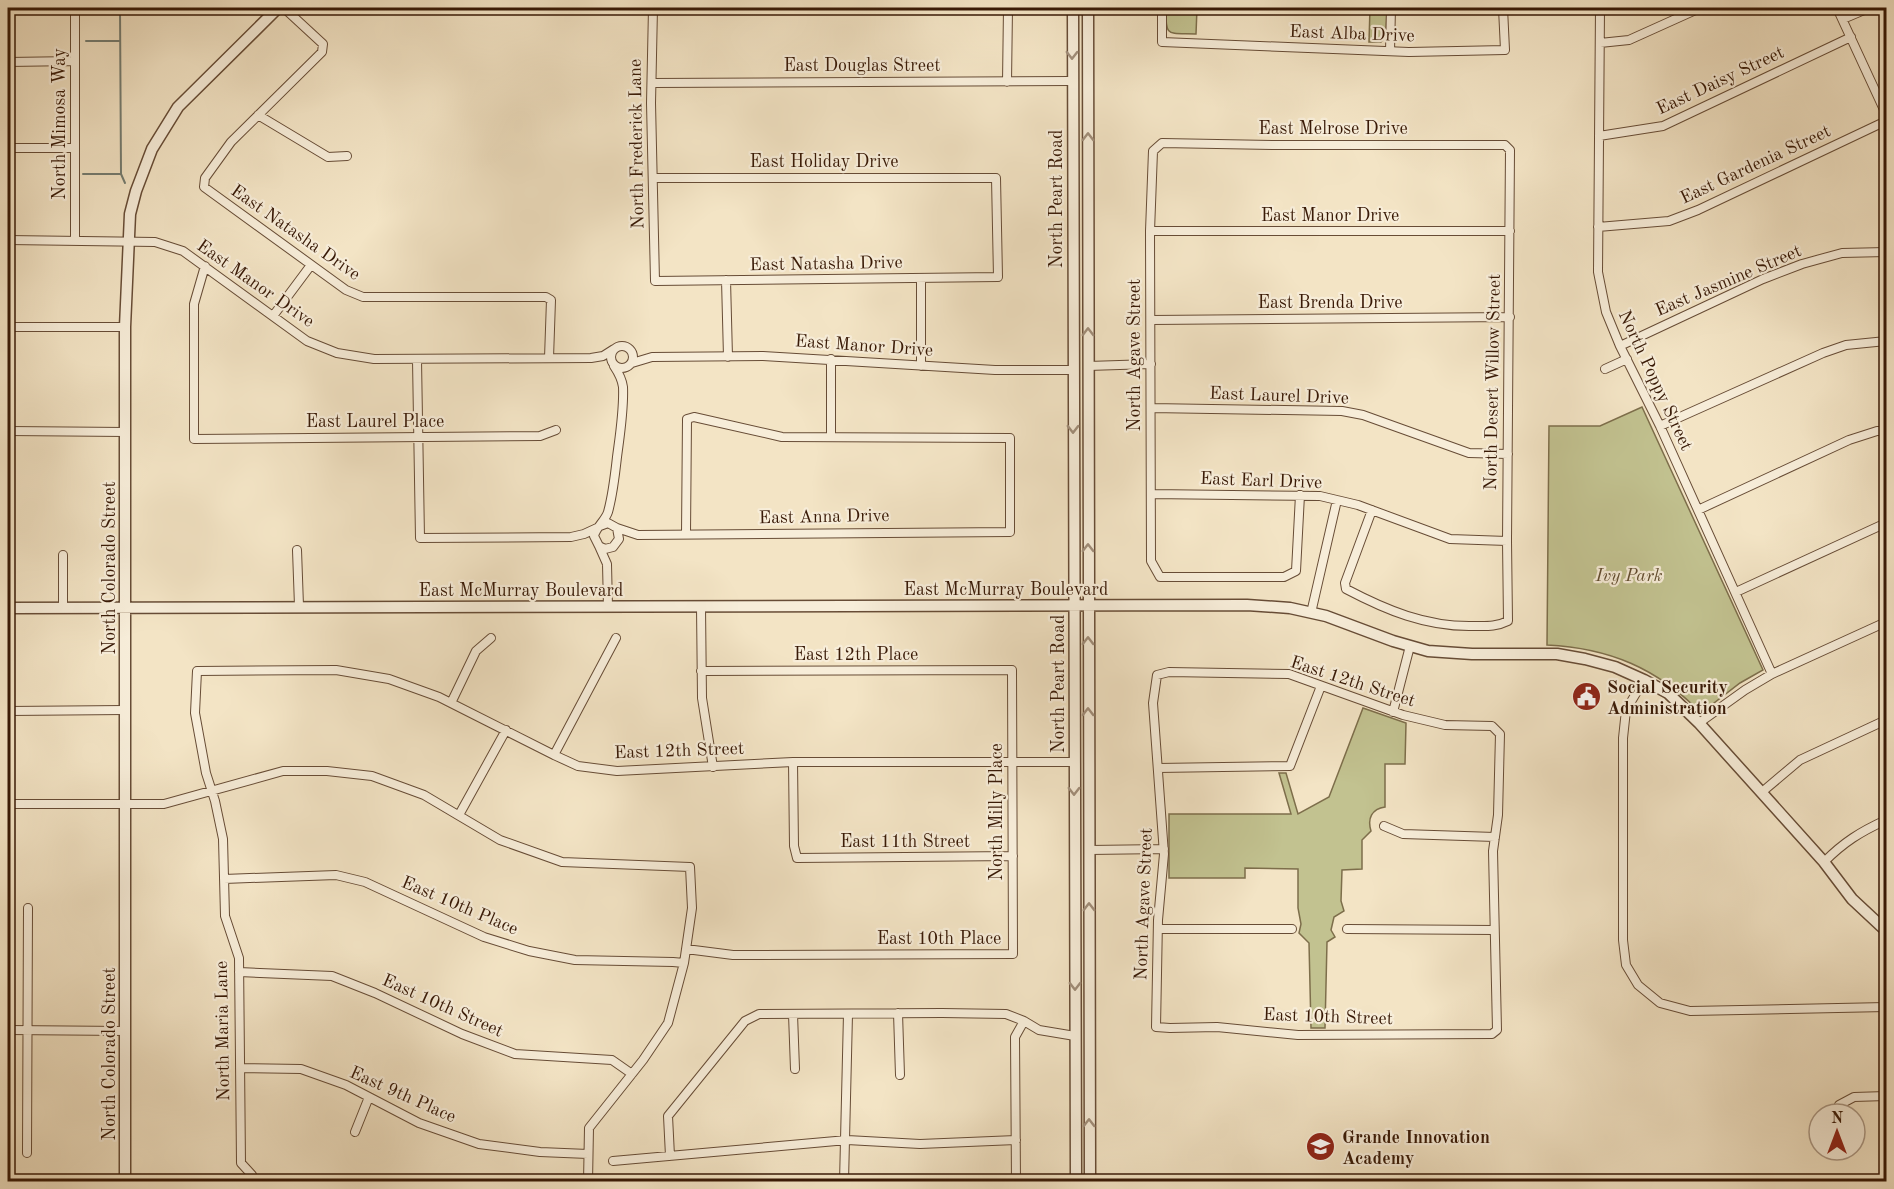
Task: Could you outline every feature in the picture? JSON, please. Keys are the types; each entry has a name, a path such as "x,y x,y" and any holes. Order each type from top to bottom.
{"street":[{"name":"North Mimosa Way","path":"75,8 75,240"},
{"name":"North Colorado Street","path":"125,1182 125,327 130,214 152,149 178,107 278,8"},
{"path":"284,8 323,44 322,52 258,115 328,157 347,156"},
{"name":"North Frederick Lane","path":"653,8 654,281"},
{"path":"1007,82 1008,8"},
{"name":"North Peart Road","path":"1073,8 1076,1182"},
{"name":"North Peart Road","path":"1088,8 1090,1182"},
{"name":"East Alba Drive","path":"1162,8 1162,42 1390,51 1505,50 1503,8"},
{"path":"1390,51 1391,8"},
{"name":"North Poppy Street","path":"1600,8 1598,272 1606,312 1772,674"},
{"path":"1600,43 1629,40 1700,8"},
{"path":"1837,8 1884,101 1887,114"},
{"path":"1843,19 1869,8"},
{"name":"East Daisy Street","path":"1599,136 1663,126 1851,37"},
{"path":"8,62 75,61"},
{"name":"East Douglas Street","path":"652,83 1072,81"},
{"name":"East Natasha Drive","path":"258,115 231,142 205,178 204,187 346,290 363,297 546,297 551,300 549,358"},
{"name":"East Gardenia Street","path":"1598,227 1670,221 1887,121"},
{"name":"East Melrose Drive","path":"1162,143 1272,146 1505,145"},
{"name":"North Agave Street","path":"1162,143 1153,151 1150,231 1151,561 1160,577 1284,577 1296,571 1300,495"},
{"name":"North Desert Willow Street","path":"1372,510 1345,583 1346,589 1380,606 1451,627 1498,626 1508,621 1510,150 1505,145"},
{"path":"8,148 75,148"},
{"name":"East Holiday Drive","path":"652,178 996,178 998,277"},
{"name":"East Manor Drive","path":"1150,231 1510,231"},
{"name":"East Manor Drive","path":"8,240 155,242 183,251 307,340 337,353 374,359 417,360 591,358 603,356 614,350"},
{"name":"East Jasmine Street","path":"1620,346 1763,279 1802,264 1842,254 1887,252"},
{"path":"273,316 311,265"},
{"name":"East Laurel Place","path":"206,267 194,304 194,439 540,436 556,430"},
{"name":"East Natasha Drive","path":"654,281 998,277"},
{"path":"921,278 921,366"},
{"path":"726,280 728,357"},
{"name":"East Brenda Drive","path":"1151,320 1509,318"},
{"path":"8,327 125,327"},
{"path":"1660,426 1823,353 1846,345 1887,342"},
{"path":"608,607 607,564 594,536 607,514 613,485 621,422 622,385 611,356 614,350 623,346 629,348 633,354 632,364 622,385"},
{"name":"East Manor Drive","path":"629,348 652,357"},
{"name":"East Manor Drive","path":"632,364 652,357 763,356 921,366 1073,370"},
{"name":"East Manor Drive","path":"591,358 614,365"},
{"path":"686,534 687,420 694,417 782,437 831,437 831,359"},
{"path":"1605,369 1626,359"},
{"path":"417,360 420,538 571,537 608,523 616,527"},
{"path":"614,365 621,369 632,364"},
{"path":"1088,366 1151,364"},
{"name":"East Laurel Drive","path":"1151,408 1342,411 1363,415 1469,453 1508,454"},
{"path":"8,431 126,432"},
{"path":"1698,510 1849,440 1876,431 1887,431"},
{"name":"East Anna Drive","path":"616,527 638,535 1010,532 1010,438 831,437"},
{"name":"East Earl Drive","path":"1151,494 1320,496 1372,510 1450,539 1507,541"},
{"path":"1311,613 1337,500"},
{"path":"607,564 620,535 609,506"},
{"path":"1736,592 1887,523"},
{"name":"East Anna Drive","path":"617,544 638,535"},
{"path":"571,537 609,549 617,544"},
{"path":"297,550 298,606"},
{"path":"63,555 63,607"},
{"name":"East McMurray Boulevard","path":"8,608 1247,605 1290,608 1326,616 1393,641 1428,651 1472,654 1557,654 1615,667 1644,680 1668,693 1699,723 1824,862 1852,899 1887,930"},
{"path":"701,607 702,698 713,767"},
{"path":"1699,723 1772,674 1887,622"},
{"path":"451,703 476,651 491,638"},
{"path":"554,755 616,638"},
{"path":"1393,712 1410,646"},
{"name":"East 12th Street","path":"197,671 336,670 389,679 451,703 578,766 617,771 793,762 1074,762"},
{"name":"East 12th Place","path":"701,670 1012,670"},
{"name":"North Milly Place","path":"1012,670 1013,954"},
{"name":"North Maria Lane","path":"197,671 195,713 206,773 223,839 225,916 239,958 241,1163 252,1175"},
{"name":"East 12th Street","path":"1157,675 1169,672 1289,674 1393,712 1445,725 1492,726 1500,734 1498,815 1495,837"},
{"name":"North Agave Street","path":"1156,1027 1158,929 1164,849 1153,703 1157,675"},
{"path":"1644,680 1626,710 1623,738 1623,940 1626,965 1638,985 1660,1003 1690,1011 1887,1007"},
{"path":"1158,768 1290,766 1321,686"},
{"path":"8,711 125,710"},
{"path":"1762,792 1800,760 1887,720"},
{"path":"459,815 506,730"},
{"name":"East 11th Street","path":"793,762 794,846 797,858 1013,856"},
{"path":"8,804 164,804 283,771 327,771 372,776 424,795 500,840 562,862 690,867 692,908 684,963 668,1023 632,1074 589,1128 588,1182"},
{"path":"1824,862 1844,843 1865,829 1887,820"},
{"path":"1347,929 1494,930 1493,851 1495,837 1403,834 1384,826"},
{"path":"1089,850 1164,849"},
{"name":"East 10th Place","path":"224,879 336,875 365,882 484,937 529,951 575,960 684,963"},
{"path":"27,1153 28,908"},
{"path":"1158,929 1292,929"},
{"name":"East 10th Street","path":"1156,1027 1217,1027 1298,1035 1492,1034 1497,1030 1494,930"},
{"name":"East 10th Place","path":"686,949 733,955 1013,954"},
{"name":"East 10th Street","path":"239,972 332,976 375,993 462,1034 515,1054 612,1060 632,1074"},
{"path":"898,1013 900,1076"},
{"path":"670,1156 668,1116 745,1021 759,1014 1006,1014 1039,1029 1075,1036"},
{"path":"794,1014 795,1069"},
{"path":"844,1182 848,1014"},
{"path":"1016,1182 1015,1037 1024,1021"},
{"path":"8,1030 125,1031"},
{"name":"East 9th Place","path":"240,1068 301,1069 346,1085 419,1124 479,1144 540,1152 588,1154"},
{"path":"1844,1102 1854,1096 1887,1096"},
{"path":"355,1132 369,1097"},
{"path":"613,1161 844,1141 920,1144 1016,1140"}],"green space":[{"path":"1166,8 1197,8 1196,34 1170,32 1166,25"},
{"path":"1370,8 1387,8 1386,36 1381,42 1369,42"},
{"name":"Ivy Park","path":"1642,407 1763,670 1740,683 1701,713 1667,684 1631,663 1591,651 1547,645 1549,426 1600,426"},
{"path":"1363,708 1406,723 1405,764 1385,764 1385,807 1374,812 1370,818 1371,831 1362,840 1362,869 1342,870 1341,901 1344,911 1334,917 1331,930 1335,937 1327,942 1325,1028 1311,1028 1309,943 1299,933 1301,924 1298,908 1298,869 1245,868 1245,878 1169,878 1169,814 1291,814 1279,773 1286,773 1298,814 1329,797"}],"waterway":[{"path":"120,8 121,174 125,183"},
{"path":"86,41 119,41"},
{"path":"83,174 121,174"}],"place":[{"name":"Social Security Administration","path":"1586,697"},
{"name":"Grande Innovation Academy","path":"1321,1147"}]}
